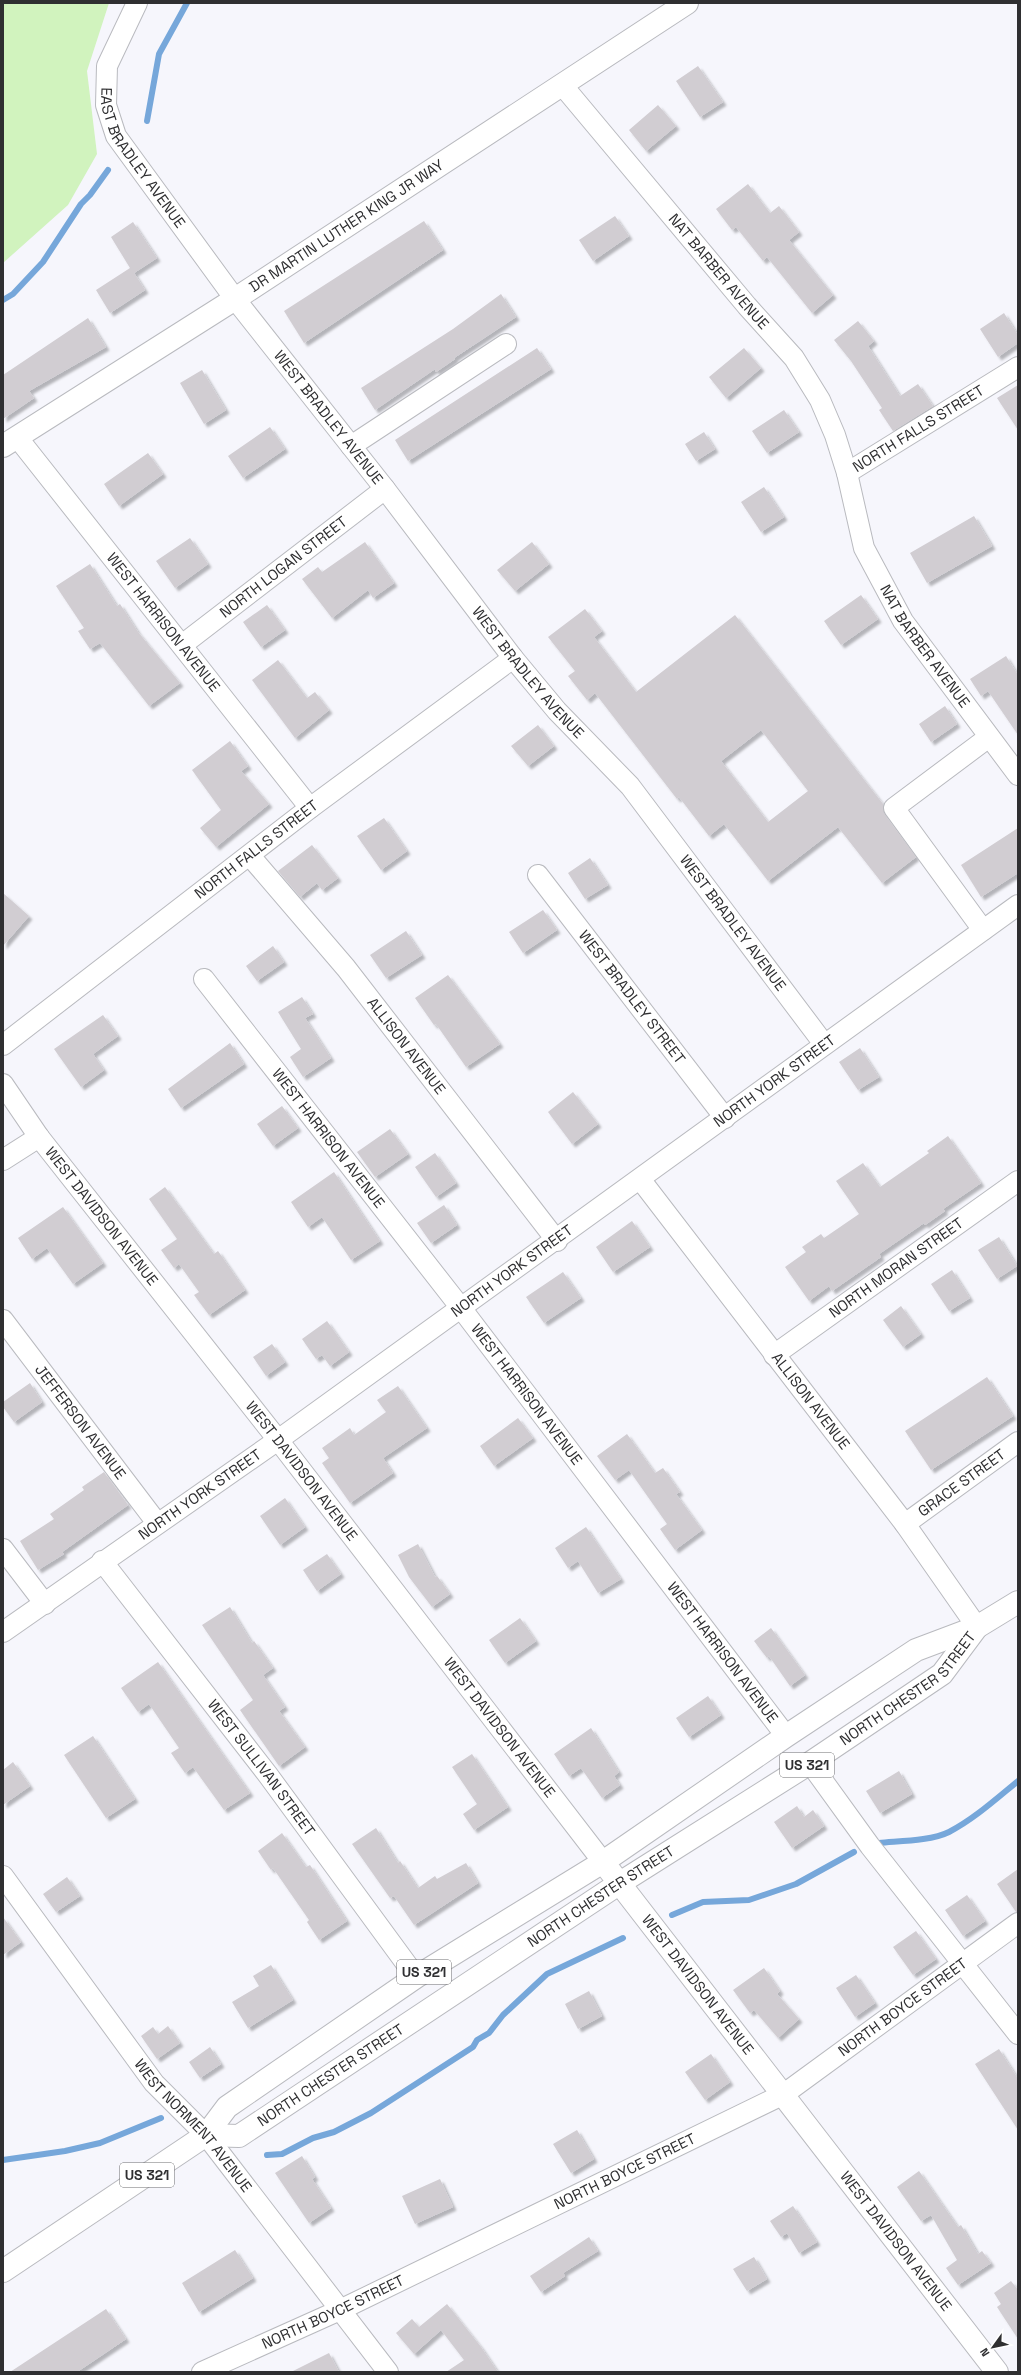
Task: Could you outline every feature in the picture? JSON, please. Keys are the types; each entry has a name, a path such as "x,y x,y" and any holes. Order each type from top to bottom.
{"main road":[{"name":"DR MARTIN LUTHER KING JR WAY","path":"10,442 235,299 688,3"},
{"name":"NORTH CHESTER STREET","path":"3,2271 206,2135 227,2108 416,1977 603,1862 786,1736 916,1650 977,1627 1018,1602"},
{"name":"NORTH CHESTER STREET","path":"206,2135 239,2136 620,1883 810,1763 942,1674 977,1627"},
{"name":"WEST DAVIDSON AVENUE","path":"603,1862 784,2094 997,2372"}],"street":[{"name":"EAST BRADLEY AVENUE","path":"137,3 107,66 108,112 116,136 235,299"},
{"name":"NAT BARBER AVENUE","path":"563,86 742,300 794,358 820,400 835,435 848,473"},
{"name":"WEST BRADLEY AVENUE","path":"235,299 385,489 513,658 557,711 630,786 824,1044"},
{"path":"351,446 506,344"},
{"name":"NORTH FALLS STREET","path":"855,506 848,473 1018,367"},
{"name":"WEST HARRISON AVENUE","path":"10,442 182,645 310,808"},
{"name":"NORTH LOGAN STREET","path":"182,645 385,489"},
{"name":"NAT BARBER AVENUE","path":"855,506 864,548 903,621 1018,775"},
{"name":"NORTH FALLS STREET","path":"3,1045 250,856 310,808 513,658"},
{"path":"982,930 894,808 989,737"},
{"name":"ALLISON AVENUE","path":"250,856 346,968 557,1240"},
{"name":"WEST BRADLEY STREET","path":"538,875 725,1118"},
{"name":"NORTH YORK STREET","path":"3,1632 45,1604 102,1561 278,1440 557,1240 824,1044 1018,905"},
{"name":"WEST HARRISON AVENUE","path":"204,979 461,1308 786,1736"},
{"name":"WEST DAVIDSON AVENUE","path":"3,1084 39,1137 278,1440 603,1862"},
{"path":"3,1160 39,1137"},
{"name":"ALLISON AVENUE","path":"640,1179 904,1524 977,1627"},
{"name":"NORTH MORAN STREET","path":"774,1355 1018,1181"},
{"name":"JEFFERSON AVENUE","path":"3,1320 157,1523"},
{"name":"GRACE STREET","path":"904,1524 1018,1442"},
{"path":"3,1549 45,1604"},
{"name":"WEST SULLIVAN STREET","path":"102,1561 268,1774 416,1977"},
{"path":"810,1763 870,1846 1018,2034"},
{"name":"WEST NORMENT AVENUE","path":"3,1876 154,2083 206,2135 388,2372"},
{"name":"NORTH BOYCE STREET","path":"202,2372 340,2310 784,2094 962,1962 1018,1923"}],"green space":[{"path":"3,3 109,3 87,71 97,154 68,205 3,263"}],"building":[{"path":"698,66 723,102 700,117 676,81"},
{"path":"658,105 676,126 646,151 629,130"},
{"path":"748,184 770,213 779,206 799,232 789,240 833,295 812,313 767,257 763,261 736,227 732,230 716,209"},
{"path":"615,216 629,236 593,261 579,240"},
{"path":"424,221 443,250 304,343 284,311"},
{"path":"133,222 157,258 134,273 145,290 110,313 96,290 130,268 111,237"},
{"path":"501,294 516,317 454,358 455,359 436,372 435,369 375,410 361,388 453,329"},
{"path":"1004,313 1018,335 1018,343 998,357 980,329"},
{"path":"88,318 106,347 29,391 34,398 3,419 3,375"},
{"path":"858,321 874,341 868,346 900,396 918,384 933,406 893,431 879,410 882,408 851,361 834,340"},
{"path":"537,348 551,369 408,461 395,440"},
{"path":"744,348 761,368 726,398 709,377"},
{"path":"202,370 226,410 204,424 180,383"},
{"path":"1018,385 1018,430 997,398"},
{"path":"784,410 799,432 767,453 752,431"},
{"path":"270,427 285,449 243,478 228,456"},
{"path":"704,432 715,449 696,461 685,444"},
{"path":"148,453 163,474 119,506 104,484"},
{"path":"764,487 784,517 761,532 741,502"},
{"path":"974,516 992,546 927,583 910,553"},
{"path":"190,538 208,564 175,588 156,561"},
{"path":"365,542 394,583 373,598 368,590 332,618 302,579 318,567 322,572"},
{"path":"532,542 549,564 515,591 497,570"},
{"path":"90,564 117,606 120,604 138,632 180,683 149,706 100,643 90,649 78,631 84,628 56,586"},
{"path":"861,595 878,619 841,645 824,621"},
{"path":"267,605 285,630 261,647 243,622"},
{"path":"585,609 602,631 594,637 636,692 735,615 883,804 885,815 916,857 882,883 838,827 768,881 724,824 709,836 679,797 677,799 595,693 587,700 568,676 575,671 548,637","holes":["761,730 808,791 768,822 721,761"]},
{"path":"1006,656 1018,675 1018,735 988,691 981,696 970,679"},
{"path":"278,660 307,698 315,692 329,710 295,738 252,680"},
{"path":"945,706 957,724 931,742 919,724"},
{"path":"538,725 554,746 528,766 511,746"},
{"path":"230,741 248,766 241,771 269,804 216,847 200,828 221,810 192,770"},
{"path":"384,818 407,851 381,870 357,836"},
{"path":"1018,828 1018,873 981,897 961,865"},
{"path":"312,845 338,878 322,890 317,883 300,897 278,871"},
{"path":"590,858 608,885 585,899 568,873"},
{"path":"3,893 29,916 3,946"},
{"path":"543,910 557,930 523,953 509,932"},
{"path":"406,931 422,955 386,978 370,955"},
{"path":"273,946 284,962 257,981 246,966"},
{"path":"448,975 500,1044 466,1067 436,1024 434,1025 415,998"},
{"path":"302,997 313,1014 305,1018 331,1058 303,1077 290,1057 301,1049 278,1012"},
{"path":"103,1015 118,1036 93,1054 104,1070 81,1087 54,1049"},
{"path":"230,1043 244,1064 181,1108 168,1089"},
{"path":"860,1048 879,1077 858,1090 839,1062"},
{"path":"573,1092 598,1124 572,1144 548,1112"},
{"path":"282,1106 298,1128 273,1146 257,1124"},
{"path":"390,1129 408,1154 375,1177 357,1152"},
{"path":"948,1136 981,1183 943,1209 945,1211 925,1225 924,1223 879,1254 881,1257 832,1291 829,1286 809,1301 785,1267 806,1252 802,1247 821,1234 824,1238 859,1214 836,1181 863,1163 880,1187 929,1153 927,1151"},
{"path":"435,1153 456,1183 436,1197 415,1167"},
{"path":"334,1172 380,1241 351,1260 322,1217 308,1227 291,1202"},
{"path":"165,1187 214,1254 218,1251 245,1290 209,1315 194,1295 199,1292 179,1264 174,1268 161,1250 177,1239 149,1199"},
{"path":"444,1205 457,1225 431,1243 417,1223"},
{"path":"63,1207 103,1263 73,1284 47,1248 32,1259 18,1238"},
{"path":"632,1221 650,1247 613,1272 596,1247"},
{"path":"999,1237 1017,1266 997,1279 978,1250"},
{"path":"952,1270 970,1298 949,1311 931,1284"},
{"path":"563,1272 581,1298 544,1323 526,1297"},
{"path":"901,1306 921,1334 903,1347 883,1320"},
{"path":"327,1321 349,1352 330,1366 322,1355 316,1359 302,1339"},
{"path":"272,1344 285,1362 266,1376 253,1357"},
{"path":"987,1377 1013,1416 931,1470 905,1431"},
{"path":"30,1383 42,1402 14,1422 3,1407 3,1402"},
{"path":"398,1386 427,1428 383,1458 393,1473 350,1503 322,1463 329,1458 322,1448 350,1428 354,1435 386,1412 377,1400"},
{"path":"518,1418 533,1438 494,1466 480,1446"},
{"path":"627,1434 655,1473 663,1468 680,1492 676,1494 702,1530 675,1550 660,1529 667,1524 629,1470 615,1480 597,1456"},
{"path":"104,1472 128,1505 62,1552 64,1554 38,1570 20,1541 54,1519 50,1514 84,1490 82,1487"},
{"path":"285,1498 305,1527 280,1545 260,1516"},
{"path":"586,1527 621,1579 598,1593 578,1561 568,1568 555,1548"},
{"path":"418,1544 435,1577 437,1576 450,1594 432,1607 409,1577 398,1555"},
{"path":"327,1554 341,1574 317,1591 303,1570"},
{"path":"230,1607 252,1643 254,1641 273,1668 263,1675 285,1707 279,1711 305,1747 279,1766 240,1710 253,1700 202,1625"},
{"path":"520,1618 536,1641 505,1663 489,1640"},
{"path":"771,1628 805,1675 790,1686 769,1656 767,1658 754,1641"},
{"path":"158,1662 250,1793 224,1810 193,1767 185,1773 171,1753 179,1748 149,1704 138,1712 121,1688"},
{"path":"708,1696 721,1715 689,1737 676,1718"},
{"path":"591,1728 619,1772 614,1776 620,1785 602,1798 581,1768 569,1776 554,1754"},
{"path":"93,1736 135,1799 106,1818 64,1755"},
{"path":"472,1754 508,1807 474,1830 463,1814 477,1804 452,1767"},
{"path":"13,1762 30,1786 3,1805 3,1770"},
{"path":"899,1771 912,1794 880,1813 866,1791"},
{"path":"797,1806 804,1817 813,1810 824,1826 792,1848 774,1822"},
{"path":"376,1828 398,1863 400,1861 418,1888 435,1876 437,1879 466,1863 478,1883 414,1925 394,1896 390,1898 352,1844"},
{"path":"282,1833 306,1867 310,1865 347,1921 319,1940 307,1922 309,1920 273,1868 271,1870 258,1851"},
{"path":"1018,1869 1018,1912 1016,1912 997,1884"},
{"path":"67,1877 80,1896 56,1912 43,1894"},
{"path":"967,1895 985,1921 963,1936 945,1910"},
{"path":"3,1917 21,1942 3,1955"},
{"path":"916,1931 936,1959 913,1975 893,1947"},
{"path":"271,1965 293,2000 248,2028 232,2002 259,1986 253,1976"},
{"path":"764,1968 780,1991 777,1994 799,2019 778,2038 754,2010 750,2013 733,1990"},
{"path":"856,1975 875,2003 855,2017 836,1988"},
{"path":"589,1991 602,2016 578,2029 565,2004"},
{"path":"168,2026 180,2043 157,2059 141,2036 153,2027 158,2034"},
{"path":"210,2047 221,2064 200,2078 189,2062"},
{"path":"999,2049 1018,2079 1018,2130 975,2064"},
{"path":"711,2054 730,2082 705,2100 685,2072"},
{"path":"577,2130 594,2159 571,2173 553,2144"},
{"path":"302,2156 315,2177 312,2179 331,2208 309,2223 275,2173"},
{"path":"919,2171 958,2227 961,2225 978,2254 982,2251 991,2263 958,2285 946,2268 957,2260 931,2215 921,2221 897,2187"},
{"path":"440,2179 453,2207 415,2224 402,2196"},
{"path":"793,2206 817,2242 799,2253 787,2233 781,2237 770,2221"},
{"path":"589,2237 598,2251 563,2273 565,2276 541,2292 530,2276"},
{"path":"235,2250 253,2278 199,2312 182,2283"},
{"path":"754,2257 767,2279 747,2291 733,2269"},
{"path":"1011,2281 1018,2290 1018,2339 997,2307 1001,2304 994,2293"},
{"path":"447,2304 481,2347 498,2372 446,2372 464,2360 441,2330 414,2354 396,2333 412,2319 419,2327"},
{"path":"106,2309 126,2339 77,2372 10,2372"},
{"path":"329,2353 339,2372 291,2372"}],"waterway":[{"path":"147,121 159,54 187,3"},
{"path":"3,300 13,294 43,262 81,204 90,195 108,170"},
{"path":"879,1843 924,1839 949,1832 976,1815 1018,1781"},
{"path":"672,1915 703,1902 749,1900 796,1884 854,1852"},
{"path":"267,2155 282,2154 313,2138 334,2132 371,2113 473,2047 477,2040 489,2033 503,2015 547,1974 623,1938"},
{"path":"3,2160 65,2151 100,2143 161,2118"}]}
